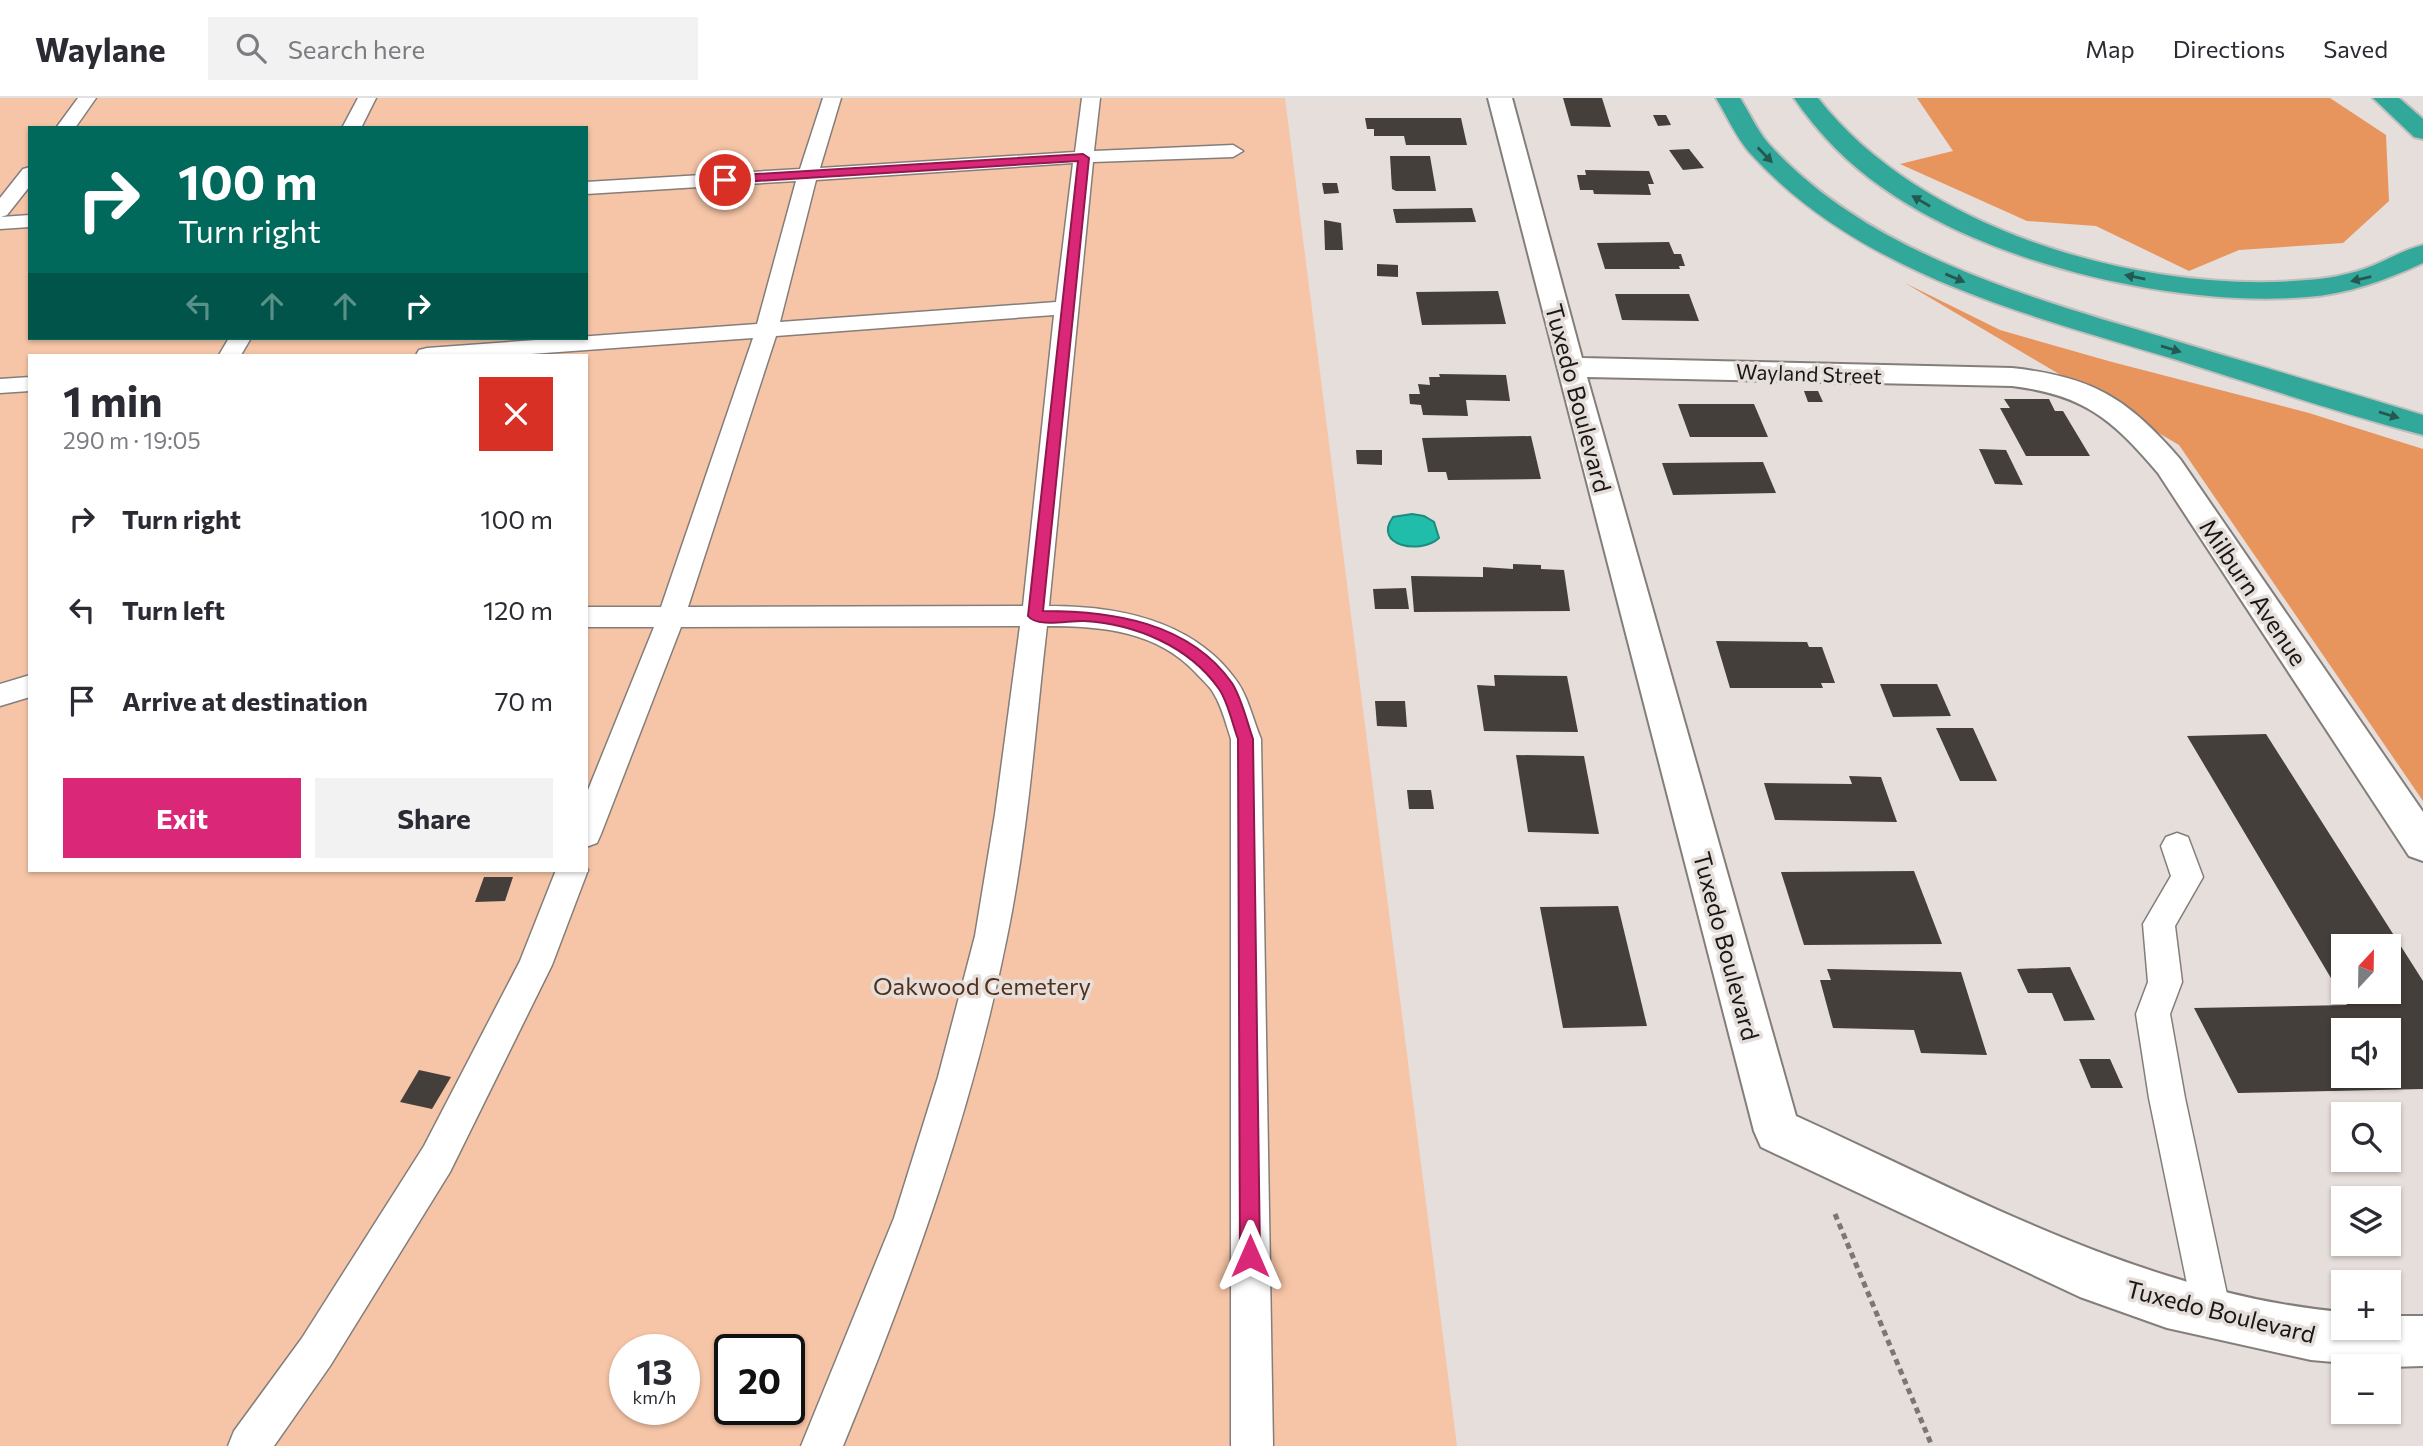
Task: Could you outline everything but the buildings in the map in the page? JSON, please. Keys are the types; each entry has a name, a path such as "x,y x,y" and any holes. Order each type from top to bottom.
{"highway":[{"path":"1728,98 1757,146 1800,187 1852,224 1924,264 2022,303 2423,425"},
{"path":"1806,98 1838,137 1880,174 1923,203 2015,244 2100,270 2171,283 2277,290 2359,280 2396,268 2423,253"},
{"path":"2385,98 2423,132"}],"street":[{"name":"Tuxedo Boulevard","path":"1500,98 1777,1131 2098,1279 2167,1303 2311,1335 2390,1342 2423,1341"},
{"name":"Wayland Street","path":"1570,367 2012,377 2049,381"},
{"name":"Milburn Avenue","path":"2049,381 2072,387 2123,416 2142,433 2169,466 2423,844"}],"lane":[{"path":"66,126 87,98"},
{"path":"352,126 367,98"},
{"path":"588,829 672,615 767,328 808,175 832,98"},
{"path":"822,1446 912,1218 955,1077 990,936 1010,814 1035,616 1066,308 1091,98"},
{"path":"588,188 1233,151"},
{"path":"0,211 28,176"},
{"path":"0,223 28,221"},
{"path":"440,354 1066,308"},
{"path":"0,386 28,384"},
{"path":"588,617 1085,616 1127,622 1163,635 1194,653 1226,687 1245,739 1252,1446"},
{"path":"0,695 28,687"},
{"path":"2177,846 2187,877 2159,924 2165,982 2153,1014 2167,1098 2212,1313"},
{"path":"249,1446 316,1352 437,1159 535,965 571,872"}],"path":[{"path":"1804,1143 1882,1322 1932,1446"}],"green space":[{"name":"Oakwood Cemetery","path":"0,98 1285,98 1457,1446 0,1446"}],"shaded area":[{"path":"1917,98 2330,98 2386,135 2389,201 2343,243 2239,250 2189,271 2096,226 2027,221 1900,164 1953,151"},
{"path":"1905,283 2000,330 2309,413 2423,449 2423,801 2179,445"}],"water":[{"path":"1412,514 1424,516 1434,522 1439,538 1421,546 1401,545 1394,541 1389,535 1388,527 1393,517"}],"route":[{"path":"725,180 1083,158 1035,616 1085,616 1127,622 1163,635 1194,653 1226,687 1245,739 1250,1256"}]}
